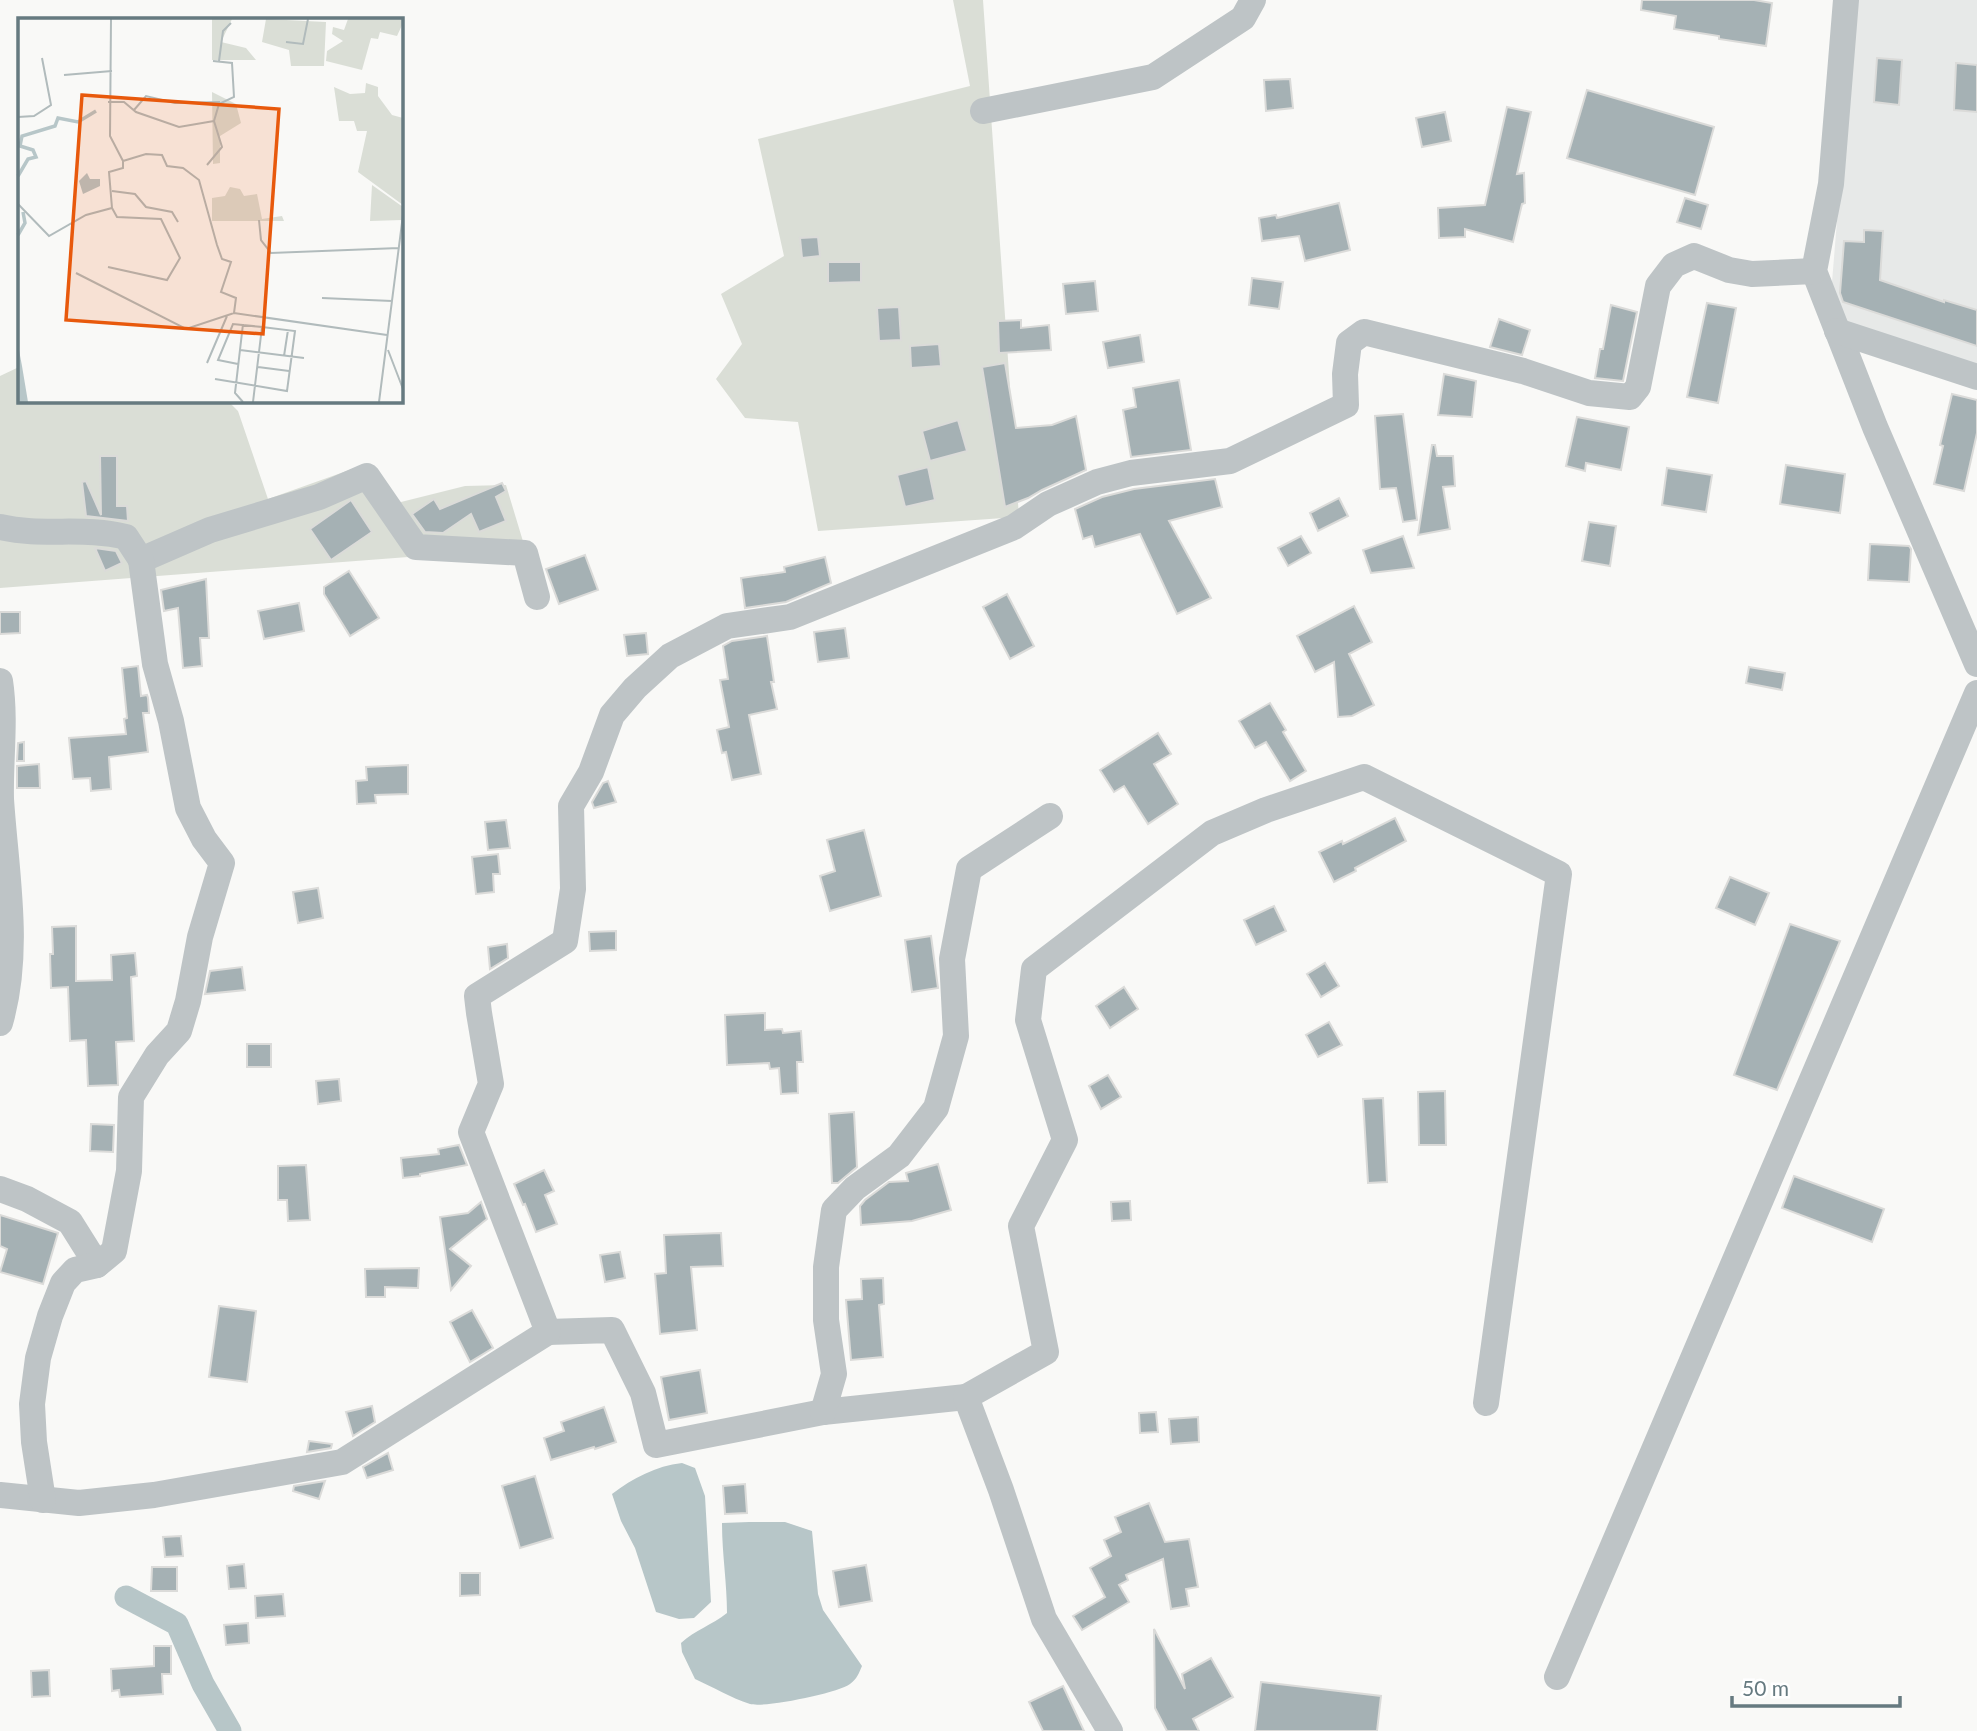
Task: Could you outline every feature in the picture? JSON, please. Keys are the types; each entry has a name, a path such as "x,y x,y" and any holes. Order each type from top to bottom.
{"street":[{"path":"983,111 1153,77 1243,18 1253,0"},
{"path":"1846,0 1831,184 1814,271 1875,427 1977,664"},
{"path":"548,1332 471,1132 491,1084 477,996 565,941 573,889 572,806 591,772 612,715 635,688 670,656 727,626 790,617 1014,527 1048,504 1097,482 1130,473 1230,461 1346,405 1345,374 1349,343 1364,332 1523,371 1589,393 1630,397 1638,387 1658,286 1674,265 1694,256 1729,270 1752,274 1814,271"},
{"path":"1837,331 1977,377"},
{"path":"141,559 210,530 319,497 367,476 416,547 525,553 537,597"},
{"path":"0,527 17,531 107,532 127,537 141,559 155,664 171,721 188,808 204,839 222,863 200,937 188,1001 179,1031 157,1055 131,1097 129,1171 114,1251 97,1265 75,1270 63,1283 38,1358 33,1404 34,1442 43,1500"},
{"path":"0,681 3,701 1,797 12,916 6,1001 0,1023"},
{"path":"1557,1676 1977,692"},
{"path":"0,1495 79,1503 155,1495 342,1462 548,1332 612,1330 643,1393 656,1445 823,1412 966,1397 1046,1352 1021,1226 1065,1140 1028,1020 1034,970 1212,833 1266,810 1364,777 1559,874 1486,1403"},
{"path":"823,1412 834,1374 826,1320 826,1267 834,1210 855,1188 899,1156 936,1108 956,1036 951,958 969,869 1051,816"},
{"path":"0,1189 27,1199 69,1222 97,1265"},
{"path":"966,1397 1045,1619 1110,1731"}],"shaded area":[{"path":"953,0 983,0 1019,517 818,531 798,422 745,418 716,379 742,344 721,294 784,256 758,139 970,86"},
{"path":"1855,0 1977,0 1977,366 1829,319"},
{"path":"18,367 18,402 229,402 238,411 268,499 369,463 397,503 465,486 506,485 525,548 0,588 0,376"},
{"path":"682,1463 695,1468 705,1496 711,1602 694,1618 679,1619 656,1612 635,1548 621,1521 612,1494 645,1474"},
{"path":"785,1522 812,1531 818,1594 823,1610 862,1666 850,1684 817,1695 758,1705 736,1699 695,1679 682,1652 681,1643 727,1613 722,1523"}],"building":[{"path":"1642,0 1754,0 1772,3 1766,46 1674,29 1676,16 1641,10"},
{"path":"1877,58 1902,60 1899,105 1874,102"},
{"path":"1956,63 1977,65 1977,112 1954,110"},
{"path":"1290,79 1293,108 1266,111 1264,80"},
{"path":"1587,90 1714,127 1695,195 1567,158"},
{"path":"1507,107 1531,112 1517,174 1524,173 1525,203 1522,204 1513,242 1465,229 1465,237 1439,238 1438,208 1485,205"},
{"path":"1445,112 1451,141 1422,147 1416,118"},
{"path":"1685,198 1708,205 1701,229 1677,222"},
{"path":"1339,203 1350,250 1305,261 1299,236 1262,241 1259,218 1276,215 1277,218"},
{"path":"1864,230 1883,231 1880,280 1944,302 1977,310 1977,346 1843,302 1840,293 1844,241 1864,242"},
{"path":"818,237 820,256 802,258 800,238"},
{"path":"828,262 861,262 861,282 828,283"},
{"path":"1252,278 1283,282 1279,309 1249,305"},
{"path":"1095,281 1098,311 1066,314 1063,284"},
{"path":"1707,303 1736,308 1718,403 1687,397"},
{"path":"1611,305 1637,312 1623,381 1595,378"},
{"path":"899,307 901,340 879,341 877,308"},
{"path":"1499,319 1530,330 1522,355 1490,347"},
{"path":"1021,320 1021,328 1049,325 1051,350 999,353 998,321"},
{"path":"1140,335 1144,362 1108,368 1103,342"},
{"path":"939,344 941,366 911,368 910,346"},
{"path":"1005,363 1016,428 1052,425 1076,416 1086,470 1005,507 982,367"},
{"path":"1444,374 1476,381 1472,417 1438,415"},
{"path":"1179,380 1191,450 1131,457 1123,410 1136,407 1133,388"},
{"path":"1952,394 1977,400 1977,433 1964,491 1934,484"},
{"path":"1403,414 1417,520 1403,522 1396,488 1380,489 1375,416"},
{"path":"1577,417 1629,427 1621,470 1586,463 1585,471 1566,466"},
{"path":"958,420 967,451 930,461 922,431"},
{"path":"1432,445 1435,445 1437,456 1453,456 1455,486 1443,487 1450,529 1418,535"},
{"path":"100,456 117,456 117,506 127,506 128,521 86,516 82,482 86,481 101,515"},
{"path":"1786,465 1845,474 1840,513 1780,504"},
{"path":"928,467 935,500 905,507 897,475"},
{"path":"1667,468 1712,475 1706,512 1662,505"},
{"path":"1215,479 1222,507 1169,521 1211,598 1177,614 1140,534 1095,547 1092,536 1083,539 1075,509 1102,497 1134,489"},
{"path":"502,483 506,491 496,497 506,521 479,532 471,514 443,533 425,532 412,514 434,499 440,509"},
{"path":"1339,498 1348,516 1318,531 1310,513"},
{"path":"351,500 372,532 331,560 310,529"},
{"path":"1589,522 1616,526 1610,566 1582,561"},
{"path":"1301,536 1311,553 1288,566 1278,548"},
{"path":"1403,536 1414,568 1371,573 1363,550"},
{"path":"1870,544 1909,546 1909,582 1868,580"},
{"path":"95,548 116,551 122,563 105,571"},
{"path":"585,555 598,590 559,604 546,569"},
{"path":"825,557 831,583 786,602 745,608 741,578 785,572 784,567"},
{"path":"349,571 379,618 350,636 324,594 324,587"},
{"path":"206,579 209,638 200,638 202,666 183,668 178,608 164,611 161,590"},
{"path":"1007,594 1034,646 1010,659 983,607"},
{"path":"299,603 304,631 264,639 258,611"},
{"path":"1354,606 1372,642 1349,654 1374,705 1352,716 1338,717 1334,662 1315,672 1297,636"},
{"path":"0,612 20,612 20,633 0,634"},
{"path":"845,628 849,658 818,662 814,632"},
{"path":"646,633 648,654 627,656 624,635"},
{"path":"767,636 774,682 771,682 777,709 749,715 761,774 732,780 726,752 722,753 717,730 729,727 720,680 728,679 723,646 732,641"},
{"path":"138,666 141,696 147,695 148,698 149,713 143,713 148,752 109,757 111,789 91,791 90,778 73,779 69,738 126,734 122,668"},
{"path":"1749,667 1785,673 1782,690 1746,683"},
{"path":"1270,703 1306,771 1290,781 1266,742 1255,748 1239,721"},
{"path":"1158,733 1171,754 1154,764 1178,804 1148,824 1124,786 1114,792 1100,770"},
{"path":"24,742 24,761 17,761 18,743"},
{"path":"39,764 40,788 17,788 17,766"},
{"path":"408,765 408,794 375,795 376,803 357,804 356,781 367,780 366,767"},
{"path":"608,781 616,802 594,808 592,802 603,783"},
{"path":"1395,818 1406,841 1334,882 1319,852 1342,841 1343,844"},
{"path":"506,820 510,848 488,850 485,822"},
{"path":"864,830 881,896 830,911 820,876 835,871 827,840"},
{"path":"498,854 500,874 493,874 494,892 476,894 472,857"},
{"path":"1730,877 1769,893 1755,925 1716,908"},
{"path":"318,888 323,918 298,923 293,892"},
{"path":"1274,906 1286,931 1256,945 1244,920"},
{"path":"1790,924 1840,941 1777,1090 1734,1075"},
{"path":"76,926 76,981 112,980 111,955 135,953 137,976 131,977 134,1041 116,1042 118,1085 88,1086 86,1040 70,1041 68,987 51,988 52,927"},
{"path":"616,931 616,950 590,951 589,932"},
{"path":"931,936 938,988 912,992 905,940"},
{"path":"507,944 508,958 490,969 488,947"},
{"path":"1325,963 1339,986 1321,997 1307,974"},
{"path":"242,967 245,990 205,994 210,971"},
{"path":"1124,987 1138,1009 1110,1028 1096,1006"},
{"path":"765,1013 765,1030 782,1029 783,1033 801,1031 803,1062 797,1062 798,1093 781,1094 779,1068 770,1069 769,1063 727,1065 725,1015"},
{"path":"1329,1022 1342,1045 1318,1057 1306,1035"},
{"path":"247,1044 271,1044 271,1067 247,1067"},
{"path":"1108,1075 1121,1097 1101,1109 1089,1086"},
{"path":"339,1079 341,1101 318,1104 316,1081"},
{"path":"1445,1091 1446,1145 1419,1145 1418,1092"},
{"path":"1383,1098 1387,1182 1368,1183 1363,1099"},
{"path":"854,1112 857,1167 838,1183 832,1183 829,1114"},
{"path":"91,1124 114,1125 113,1152 90,1151"},
{"path":"459,1145 467,1165 403,1178 401,1158 439,1154 438,1149"},
{"path":"938,1164 951,1210 912,1221 861,1225 860,1206 865,1200 889,1182 908,1181 906,1173"},
{"path":"306,1165 310,1220 288,1221 287,1200 278,1200 278,1166"},
{"path":"544,1170 554,1191 545,1195 557,1224 536,1232 514,1184"},
{"path":"1794,1176 1884,1209 1872,1242 1782,1208"},
{"path":"1130,1201 1131,1220 1112,1221 1111,1202"},
{"path":"481,1202 487,1219 450,1249 471,1266 451,1290 440,1217 468,1213"},
{"path":"0,1215 58,1233 43,1284 0,1272 7,1249 0,1246"},
{"path":"721,1233 723,1266 691,1267 697,1330 660,1334 655,1274 666,1273 664,1235"},
{"path":"620,1252 625,1278 605,1282 600,1255"},
{"path":"419,1268 418,1288 385,1287 385,1297 366,1297 365,1269"},
{"path":"883,1278 884,1304 879,1305 883,1357 851,1360 846,1300 862,1299 861,1279"},
{"path":"219,1306 256,1311 247,1382 209,1377"},
{"path":"472,1310 493,1348 470,1362 450,1322"},
{"path":"700,1370 707,1413 669,1420 661,1377"},
{"path":"372,1406 375,1422 353,1436 346,1412"},
{"path":"604,1407 616,1442 551,1460 544,1438 564,1431 561,1422"},
{"path":"1156,1412 1158,1432 1140,1433 1139,1413"},
{"path":"1198,1417 1199,1442 1171,1444 1169,1419"},
{"path":"309,1441 332,1444 331,1448 307,1452"},
{"path":"388,1453 393,1470 367,1478 363,1467"},
{"path":"535,1476 553,1538 520,1548 502,1486"},
{"path":"325,1481 319,1499 293,1491 294,1486"},
{"path":"745,1484 747,1513 725,1514 723,1486"},
{"path":"1149,1503 1165,1542 1189,1539 1198,1587 1186,1589 1189,1606 1171,1609 1163,1559 1126,1575 1128,1580 1119,1585 1129,1602 1082,1630 1073,1616 1105,1597 1090,1568 1111,1556 1104,1540 1121,1532 1115,1517"},
{"path":"181,1536 183,1556 165,1557 163,1537"},
{"path":"244,1564 246,1588 229,1589 227,1566"},
{"path":"866,1565 872,1601 839,1607 833,1571"},
{"path":"152,1567 177,1567 177,1591 151,1591"},
{"path":"460,1573 480,1573 480,1595 460,1596"},
{"path":"283,1594 285,1616 256,1618 255,1596"},
{"path":"248,1623 249,1643 226,1645 224,1625"},
{"path":"1154,1629 1185,1689 1182,1674 1211,1658 1233,1697 1193,1719 1199,1731 1167,1731 1155,1708"},
{"path":"154,1646 171,1646 171,1674 162,1674 163,1694 120,1697 119,1690 112,1691 111,1669 154,1666"},
{"path":"49,1670 50,1696 32,1697 31,1671"},
{"path":"1261,1682 1381,1696 1377,1731 1255,1731"},
{"path":"1063,1686 1084,1731 1043,1731 1029,1702"}],"waterway":[{"path":"126,1597 177,1624 203,1684 230,1731"}]}
